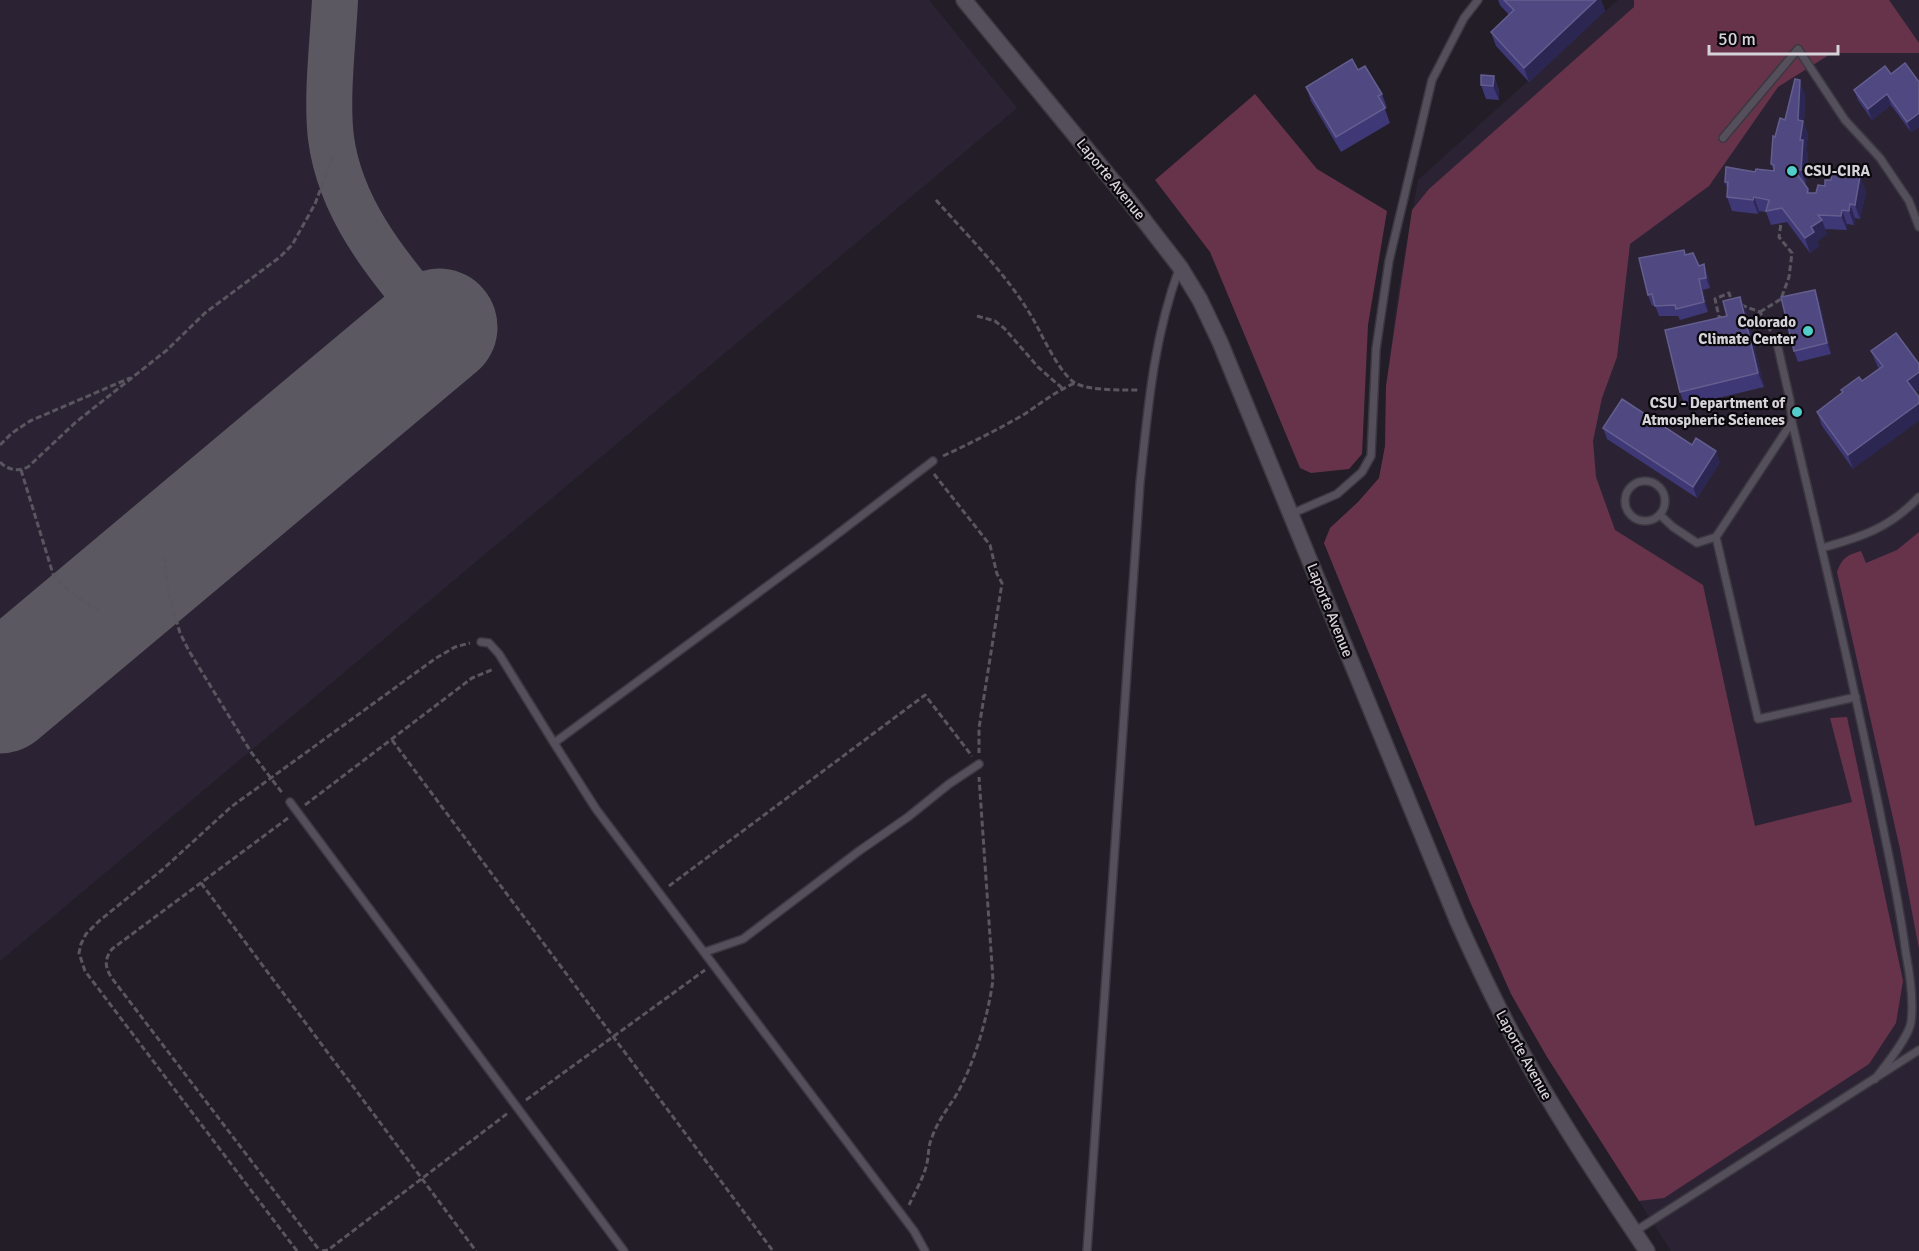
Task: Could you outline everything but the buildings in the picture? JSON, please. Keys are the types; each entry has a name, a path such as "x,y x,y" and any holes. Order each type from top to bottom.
{"street":[{"name":"Laporte Avenue","path":"964,0 1126,197 1180,267 1200,300 1220,342 1458,922 1498,1008 1557,1113 1647,1251"}],"lane":[{"path":"1291,514 1343,490 1362,472 1371,456 1376,350 1389,261 1432,80 1464,18 1478,0"},
{"path":"1723,138 1798,49 1845,120 1880,158 1909,201 1919,227"},
{"path":"1087,1251 1140,483 1153,365 1164,316 1180,267"},
{"path":"1777,343 1790,400 1792,422 1856,697 1900,911 1910,979 1911,1023 1895,1052 1875,1078"},
{"path":"1660,515 1697,543 1716,537 1792,422"},
{"path":"554,743 931,463"},
{"path":"1645,480 1657,485 1662,490 1665,503 1660,515 1648,522 1635,519 1624,503 1627,490 1632,485 1645,480"},
{"path":"1822,548 1887,525 1919,497"},
{"path":"1716,537 1758,719 1856,697"},
{"path":"481,642 489,643 506,665 596,809 904,1217 925,1251"},
{"path":"705,952 743,939 949,784 979,764"},
{"path":"290,802 624,1251"},
{"path":"1634,1232 1919,1050"}],"path":[{"path":"0,462 12,470 28,467 76,422 167,350 212,307 280,257 292,245 315,204 334,153"},
{"path":"936,200 1017,295 1058,364 1075,382 1113,390 1150,390"},
{"path":"1760,312 1781,299 1789,277 1792,253 1779,237 1781,223"},
{"path":"1730,321 1719,317 1715,304 1715,298 1729,293 1732,302 1760,312 1777,343"},
{"path":"977,316 995,321 1005,329 1038,367 1062,388"},
{"path":"0,446 12,433 30,421 136,375"},
{"path":"904,1217 927,1163 927,1150 932,1137 945,1108 954,1098 968,1068 989,1007 993,980 979,764 979,728 1002,584 997,574 990,544 931,463 1000,428 1075,382"},
{"path":"21,470 53,574 62,586 101,610"},
{"path":"165,557 168,591 180,633 189,651 251,752 290,802"},
{"path":"297,1251 85,971 79,953 81,944 86,934 99,921 162,870 231,807 270,777 436,658 455,647 481,642"},
{"path":"506,665 472,678 112,950 105,957 106,967 111,977 321,1251 328,1250 612,1036 714,964"},
{"path":"660,892 925,696 979,764"},
{"path":"391,740 773,1251"},
{"path":"201,883 476,1251"}],"shaded area":[{"path":"0,0 929,0 1017,108 0,961"},
{"path":"1618,0 1919,0 1919,1251 1671,1251 1547,1057 1511,994 1471,904 1324,543 1330,528 1379,478 1385,446 1386,386 1398,292 1418,180"},
{"path":"1634,0 1889,0 1919,43 1919,53 1832,53 1778,87 1709,186 1630,244 1617,357 1602,398 1593,441 1596,477 1615,530 1703,585 1755,826 1852,802 1830,718 1847,717 1903,981 1896,1023 1869,1064 1664,1198 1639,1201 1547,1057 1511,994 1471,904 1324,543 1330,528 1379,478 1385,446 1386,386 1412,210 1429,189 1634,7"},
{"path":"1255,94 1317,169 1387,211 1368,325 1362,454 1349,469 1311,473 1300,468 1210,252 1155,180"},
{"path":"1919,532 1919,949 1900,849 1837,572 1843,560 1852,554 1861,551 1866,563 1897,550"}],"taxiway":[{"path":"335,0 329,105 331,138 345,192 371,240 439,327"}],"runway":[{"path":"0,695 439,327"}],"place":[{"name":"CSU-CIRA","path":"1792,171"},
{"name":"Colorado Climate Center","path":"1808,331"},
{"name":"CSU - Department of Atmospheric Sciences","path":"1797,412"}]}
